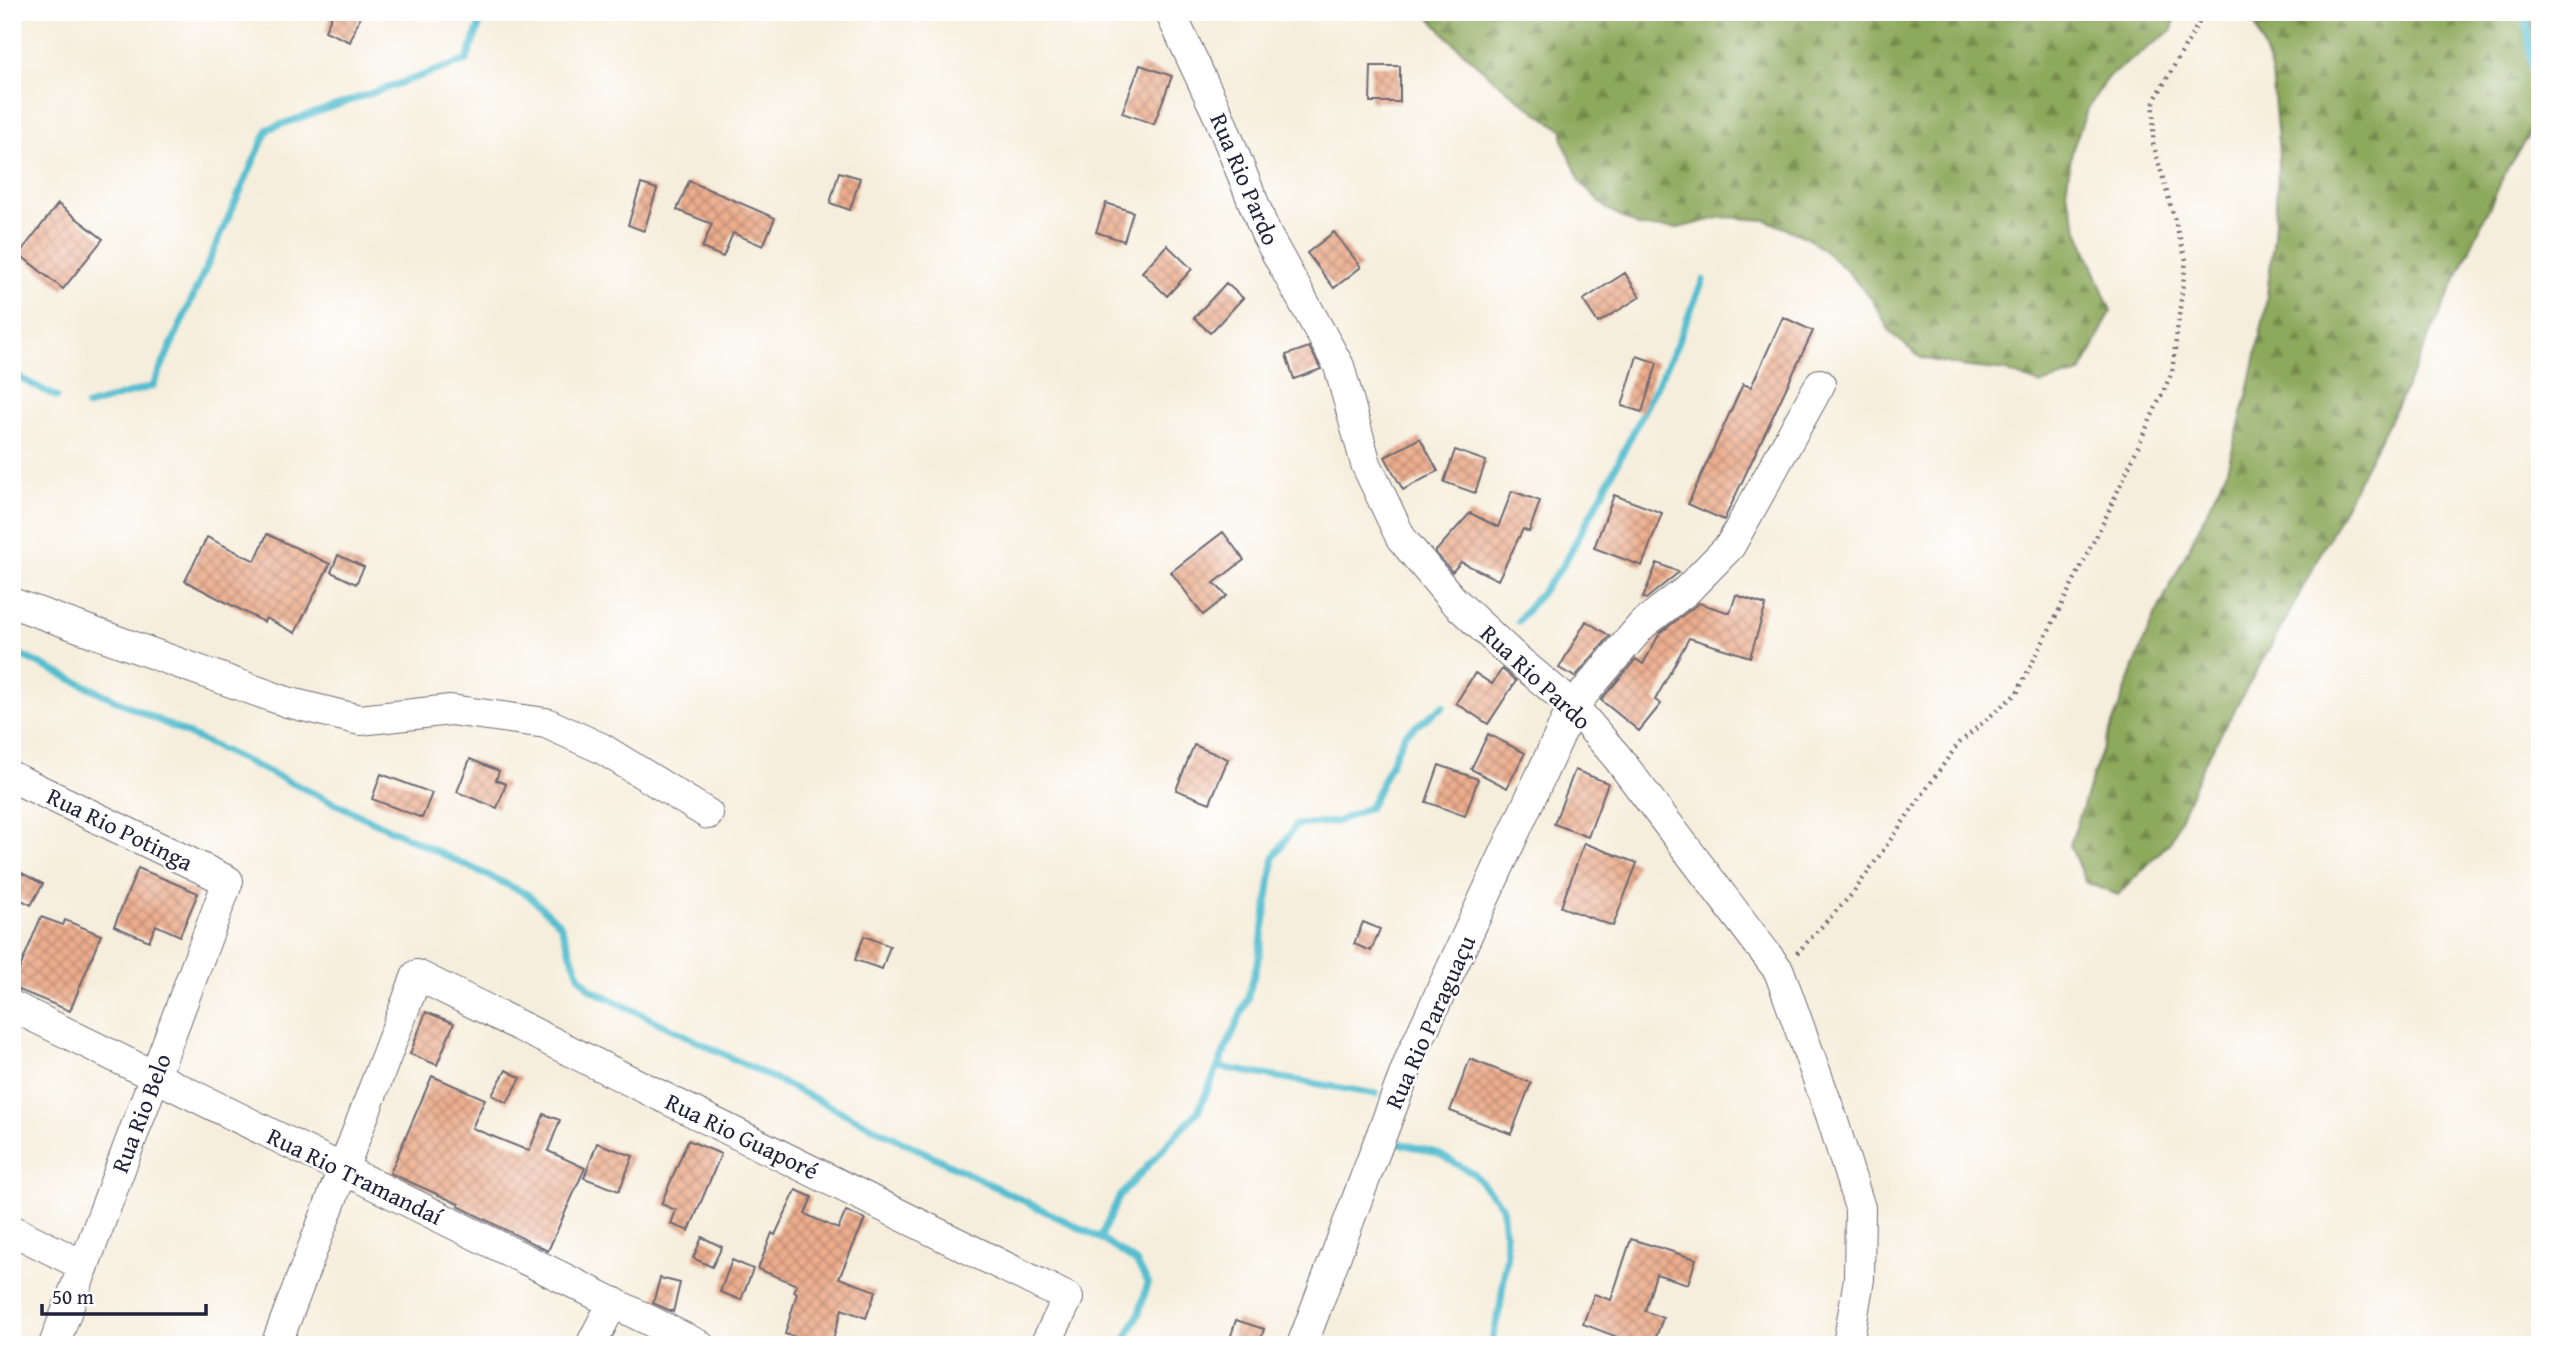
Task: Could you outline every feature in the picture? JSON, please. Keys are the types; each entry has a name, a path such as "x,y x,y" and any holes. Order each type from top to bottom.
{"street":[{"name":"Rua Rio Pardo","path":"1170,12 1220,119 1265,234 1339,366 1366,464 1401,538 1452,599 1513,656 1573,706 1618,757 1779,971 1831,1115 1860,1208 1859,1279 1848,1345"},
{"name":"Rua Rio Paraguaçu","path":"1302,1345 1412,1054 1573,706 1643,624 1686,591 1731,546 1820,384"},
{"path":"12,603 287,702 360,720 450,710 546,723 601,748 708,814"},
{"name":"Rua Rio Potinga","path":"12,776 228,881"},
{"name":"Rua Rio Belo","path":"54,1345 228,881"},
{"name":"Rua Rio Guaporé","path":"342,1171 416,975 1068,1298 1045,1345"},
{"name":"Rua Rio Tramandaí","path":"12,1006 699,1345"},
{"path":"276,1345 342,1171"},
{"path":"12,1230 84,1266"},
{"path":"591,1345 613,1302"}],"path":[{"path":"1779,971 1853,893 1958,744 2017,693 2104,521 2172,372 2186,260 2153,143 2154,101 2205,12"}],"green space":[{"path":"1425,12 2176,12 2172,30 2107,78 2087,110 2072,151 2066,191 2079,232 2111,311 2081,373 2040,384 2006,371 1921,358 1891,333 1871,298 1844,268 1810,239 1766,220 1723,217 1678,228 1640,227 1607,209 1581,183 1563,141 1563,130 1490,76 1455,45"},
{"path":"2251,12 2540,12 2540,118 2508,167 2401,398 2290,612 2202,767 2171,841 2118,895 2085,882 2070,845 2094,772 2149,628 2226,473 2248,392 2265,311 2274,236 2279,155 2272,73"}],"building":[{"path":"333,12 362,12 350,42 325,31"},
{"path":"1140,65 1172,76 1154,124 1122,113"},
{"path":"1371,66 1400,66 1400,102 1370,102"},
{"path":"839,172 860,178 850,210 830,203"},
{"path":"689,181 775,218 763,246 733,233 723,257 702,248 712,224 677,210"},
{"path":"641,184 657,189 644,231 628,225"},
{"path":"1106,203 1133,212 1124,241 1096,232"},
{"path":"58,204 103,239 63,289 19,254"},
{"path":"1334,232 1361,267 1334,288 1307,253"},
{"path":"1167,245 1192,269 1167,296 1142,272"},
{"path":"1625,273 1640,297 1598,323 1583,300"},
{"path":"1226,283 1243,298 1210,333 1194,318"},
{"path":"1783,317 1813,331 1724,520 1688,504 1743,384 1751,387"},
{"path":"1309,347 1321,369 1294,379 1286,355"},
{"path":"1637,356 1657,363 1642,412 1622,406"},
{"path":"1420,438 1438,471 1403,490 1385,457"},
{"path":"1455,450 1486,461 1475,493 1444,482"},
{"path":"1512,491 1540,501 1529,532 1523,529 1498,580 1461,562 1452,572 1435,552 1470,513 1498,527"},
{"path":"1614,495 1662,513 1642,566 1594,548"},
{"path":"1223,532 1244,560 1214,583 1227,596 1203,615 1171,572"},
{"path":"267,534 330,564 295,633 266,618 264,622 185,581 207,537 255,561"},
{"path":"338,555 364,567 356,584 331,572"},
{"path":"1657,563 1679,572 1646,599 1643,598"},
{"path":"1736,595 1766,605 1750,657 1689,638 1655,700 1661,704 1639,731 1601,700 1636,659 1643,664 1660,633 1699,603 1730,613"},
{"path":"1586,621 1610,636 1575,677 1559,668"},
{"path":"1502,669 1516,681 1488,724 1456,703 1475,673 1492,684"},
{"path":"1488,734 1525,753 1507,788 1471,769"},
{"path":"1194,745 1228,759 1210,803 1176,790"},
{"path":"470,759 499,771 496,780 506,784 497,808 457,792"},
{"path":"1439,765 1478,779 1465,816 1426,802"},
{"path":"1575,770 1608,783 1588,837 1554,824"},
{"path":"381,774 432,793 422,818 372,799"},
{"path":"1584,843 1637,863 1613,926 1561,907"},
{"path":"12,868 43,884 31,905 12,895"},
{"path":"138,868 198,893 180,936 156,925 149,941 114,926"},
{"path":"41,917 63,925 65,920 101,935 70,1011 12,987"},
{"path":"1363,922 1380,929 1371,951 1354,944"},
{"path":"864,936 890,946 882,969 855,960"},
{"path":"426,1012 454,1023 437,1065 410,1054"},
{"path":"1470,1059 1531,1083 1511,1134 1450,1111"},
{"path":"506,1070 521,1078 507,1103 492,1095"},
{"path":"432,1076 485,1099 472,1128 529,1151 544,1114 560,1120 548,1151 585,1168 548,1251 458,1206 459,1204 390,1173"},
{"path":"688,1140 721,1154 689,1231 671,1224 676,1210 661,1204"},
{"path":"597,1143 633,1156 619,1191 584,1178"},
{"path":"796,1190 812,1197 805,1214 838,1229 846,1211 865,1219 839,1278 876,1291 866,1318 842,1309 831,1345 785,1334 797,1285 758,1269 772,1233 775,1235"},
{"path":"702,1237 722,1247 712,1267 693,1258"},
{"path":"1631,1239 1696,1259 1688,1284 1656,1274 1645,1311 1663,1318 1653,1345 1621,1345 1623,1339 1583,1324 1594,1294 1611,1300"},
{"path":"732,1260 753,1269 741,1300 720,1292"},
{"path":"660,1278 680,1283 673,1312 653,1303"},
{"path":"1236,1320 1264,1329 1259,1345 1228,1345"}],"waterway":[{"path":"87,406 153,386 268,129 467,60 484,12"},
{"path":"2525,12 2540,133"},
{"path":"1518,621 1562,567 1602,494 1675,349 1703,280"},
{"path":"12,374 57,397"},
{"path":"12,651 527,894 560,924 579,975 590,989 1100,1238 1136,1262 1148,1283 1139,1313 1123,1345"},
{"path":"1218,1067 1247,1000 1259,957 1274,857 1296,825 1336,822 1370,807 1405,734 1443,706"},
{"path":"1100,1238 1119,1197 1198,1111 1218,1067 1376,1094"},
{"path":"1395,1142 1437,1153 1474,1174 1502,1206 1507,1252 1500,1308 1491,1345"}]}
